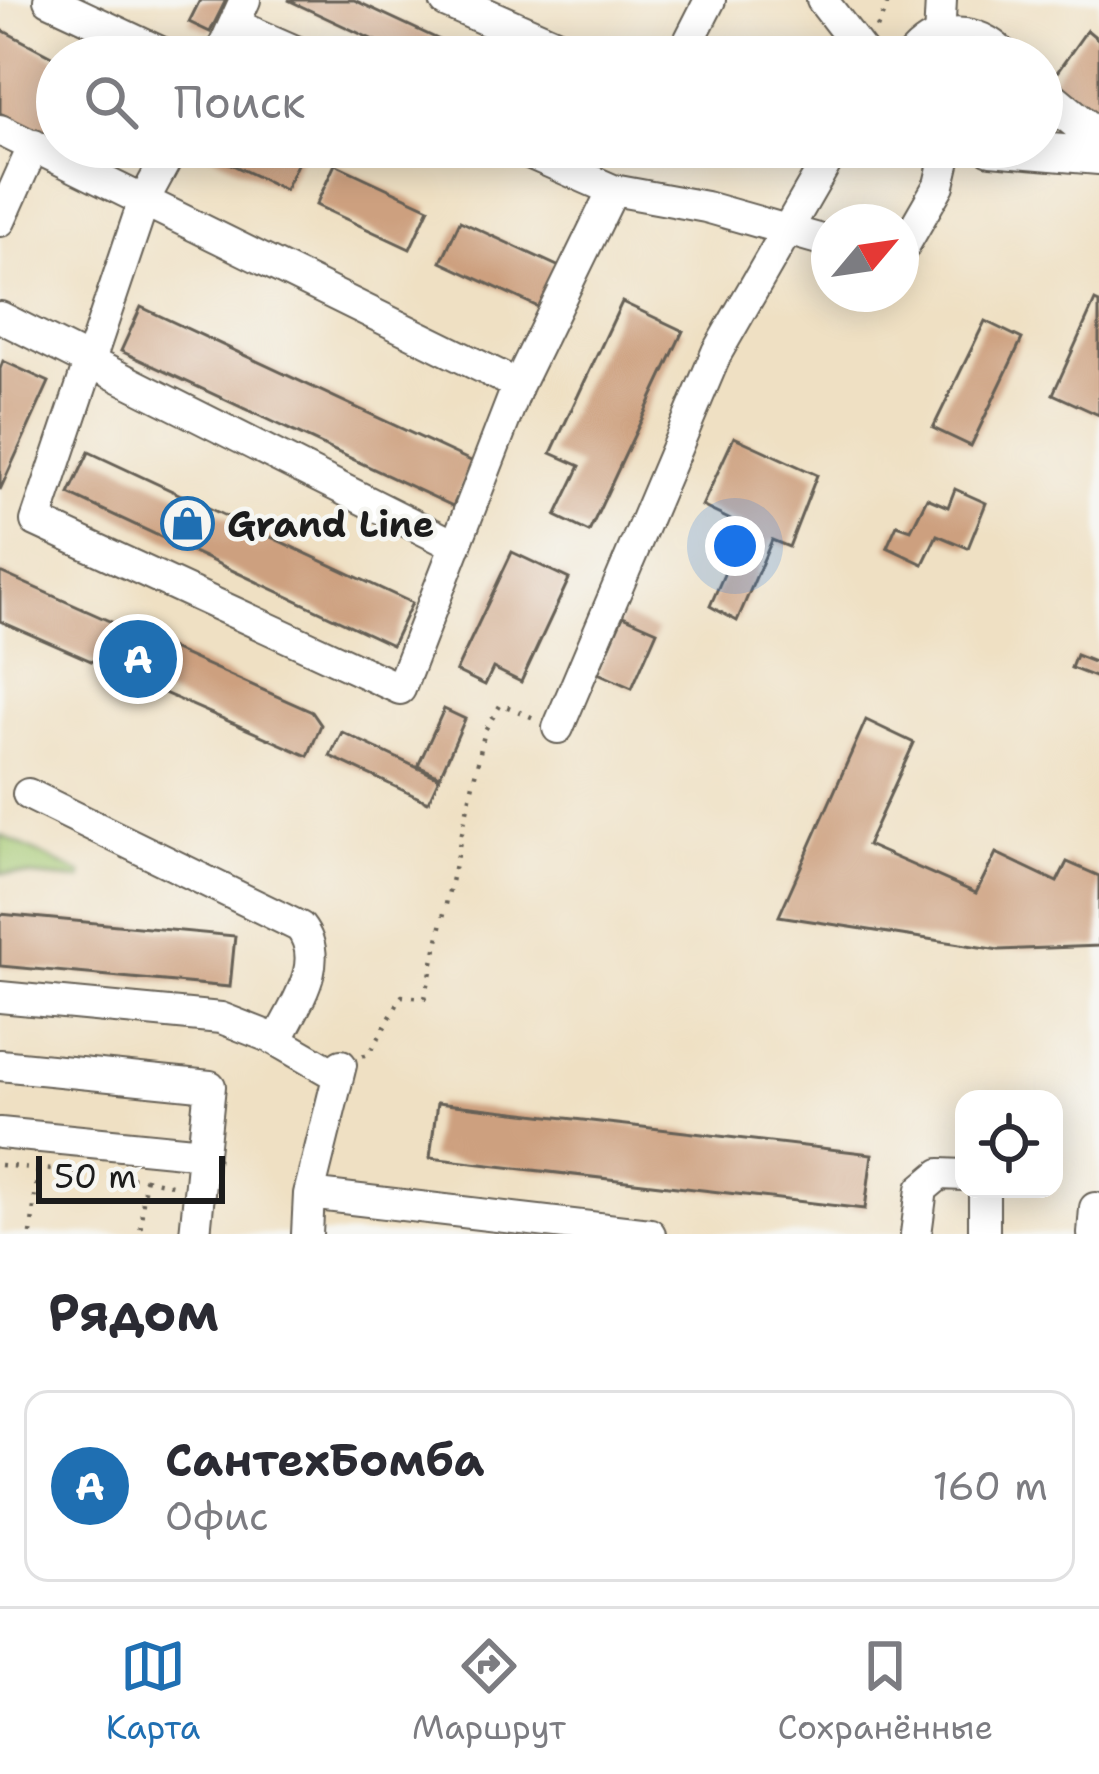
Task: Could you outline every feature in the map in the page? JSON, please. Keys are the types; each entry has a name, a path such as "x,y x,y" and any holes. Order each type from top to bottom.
{"main road":[{"path":"448,0 530,36"},
{"path":"1063,109 1099,139"},
{"path":"1063,153 1099,156"}],"street":[{"path":"49,0 126,36"},
{"path":"822,0 850,36"},
{"path":"930,36 940,0"},
{"path":"239,12 276,36"},
{"path":"0,130 34,145 0,221"},
{"path":"80,168 518,385"},
{"path":"161,168 144,200 37,521 400,688 518,385 613,190"},
{"path":"563,168 613,190 706,207 811,237"},
{"path":"558,728 716,352 824,168"},
{"path":"919,220 943,168"},
{"path":"0,317 456,546"},
{"path":"28,794 300,927 311,941 314,962 277,1041"},
{"path":"0,997 220,1018 339,1071 309,1194 307,1234"},
{"path":"0,1064 210,1085 195,1234"},
{"path":"0,1150 1,1133 203,1153"},
{"path":"916,1234 922,1189 940,1174 955,1175"},
{"path":"309,1194 650,1234"},
{"path":"984,1198 984,1234"}],"path":[{"path":"339,1071 370,1053 402,996 425,998 485,730 501,704 558,728"},
{"path":"0,1165 172,1182 171,1199"},
{"path":"38,1168 31,1233 42,1234"},
{"path":"140,1234 146,1179"}],"green space":[{"path":"0,835 82,874 81,880 0,873"}],"building":[{"path":"200,0 226,0 210,32 189,22"},
{"path":"288,0 354,0 431,36 365,36"},
{"path":"0,29 36,48 36,132 0,113"},
{"path":"1087,30 1099,40 1099,117 1063,90 1063,64"},
{"path":"239,168 295,168 285,190"},
{"path":"333,168 344,168 429,208 410,249 316,205"},
{"path":"460,221 566,270 547,311 441,262"},
{"path":"1095,301 1099,303 1099,415 1053,394"},
{"path":"622,302 683,331 589,532 556,516 580,466 551,453"},
{"path":"141,307 473,462 453,506 121,351"},
{"path":"985,321 1022,339 971,446 933,428"},
{"path":"3,361 49,382 0,490 0,369"},
{"path":"734,437 817,475 789,547 772,540 737,621 710,606 745,527 702,506"},
{"path":"89,452 412,603 392,645 69,494"},
{"path":"955,489 986,503 968,548 937,535 923,564 887,547 897,525 911,530 927,498 948,507"},
{"path":"512,552 569,579 521,682 493,668 485,685 456,671"},
{"path":"0,572 312,712 321,725 308,756 0,621"},
{"path":"623,616 657,631 632,688 598,673"},
{"path":"1076,655 1099,664 1097,678 1071,668"},
{"path":"444,709 465,719 440,776 418,766"},
{"path":"866,720 914,743 867,845 976,893 996,853 1057,882 1067,862 1099,876 1099,946 999,950 779,916"},
{"path":"342,732 439,778 428,802 330,756"},
{"path":"0,914 235,936 230,987 0,966"},
{"path":"437,1103 872,1154 865,1209 430,1158"}],"place":[{"name":"Grand Line","path":"188,524"},
{"name":"СантехБомба","path":"138,659"}]}
